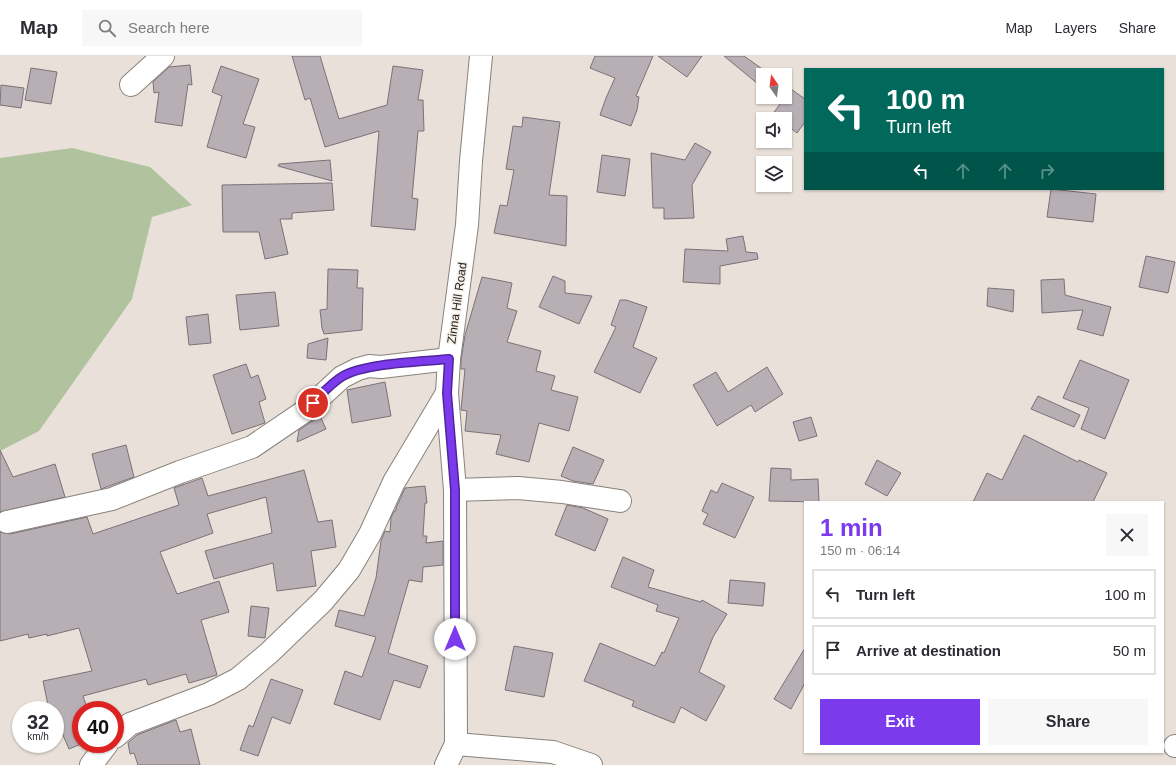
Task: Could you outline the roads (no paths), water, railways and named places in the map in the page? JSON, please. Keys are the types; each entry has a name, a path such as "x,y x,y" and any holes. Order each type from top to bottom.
{"street":[{"path":"131,85 163,56"},
{"name":"Zinna Hill Road","path":"446,765 456,744 455,490 447,393 449,359 468,225 471,161 481,56"},
{"path":"7,522 112,499 180,472 252,447 305,411 342,377 358,369 369,366 381,367 449,359"},
{"path":"124,729 130,724 209,694 238,679 269,653 323,601 349,570 370,534 394,482 447,393"},
{"path":"455,490 518,488 562,492 620,501"},
{"path":"456,744 553,752 591,765"},
{"path":"91,765 100,753"}]}
